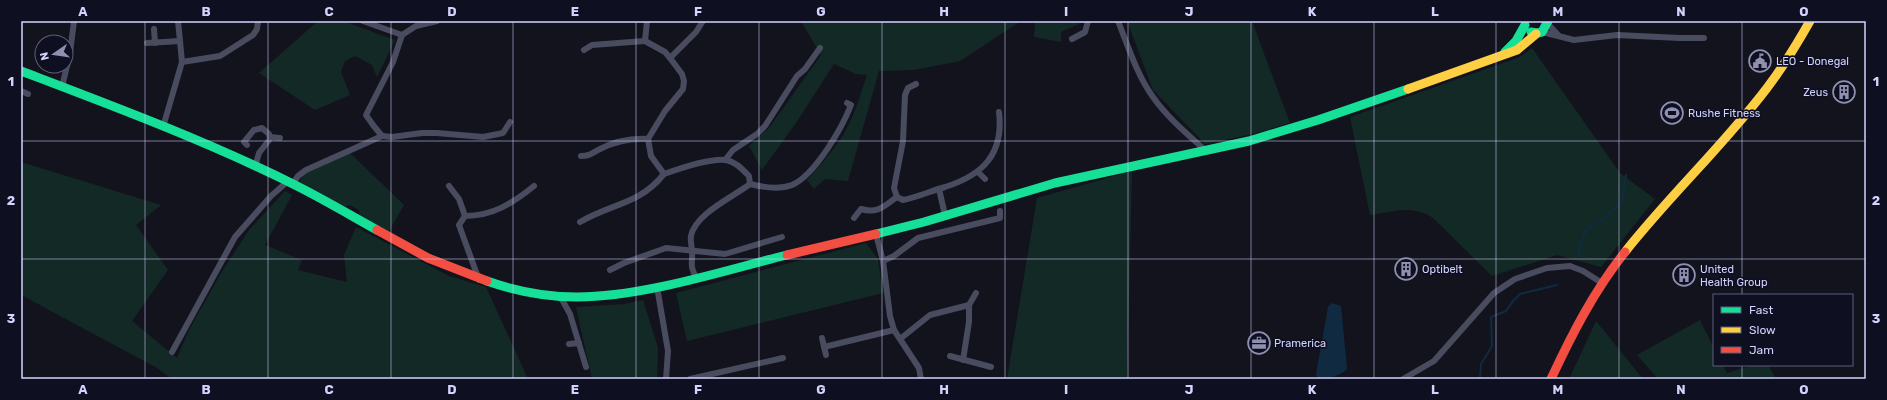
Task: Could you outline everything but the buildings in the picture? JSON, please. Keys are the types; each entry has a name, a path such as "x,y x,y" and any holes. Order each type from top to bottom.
{"street":[{"path":"62,87 70,53 74,21"},
{"path":"163,127 182,62 178,21"},
{"path":"182,62 220,56 253,35 257,29 258,21"},
{"path":"363,21 402,35"},
{"path":"382,136 366,115 393,62 402,35 416,26 437,21"},
{"path":"645,41 647,21"},
{"path":"670,58 696,32 703,21"},
{"path":"1072,39 1085,32 1088,21"},
{"path":"1118,21 1138,70 1152,96 1179,127 1204,150"},
{"path":"1550,379 1574,332 1602,283 1644,228 1720,143 1773,80 1793,52 1810,21"},
{"path":"21,71 163,127 255,167 290,184 417,253 479,280 506,288 560,296 594,296 657,287 876,234 1055,183 1249,141 1318,120 1517,50 1539,33 1548,22 1559,36"},
{"path":"1501,55 1516,41 1525,23"},
{"path":"1525,23 1529,31 1574,40 1617,34 1704,38"},
{"path":"154,29 155,43"},
{"path":"147,43 180,41"},
{"path":"584,50 592,45 645,41 665,52 682,74 684,80 683,89 665,111 648,139 651,156 664,174"},
{"path":"725,160 733,150 757,134 765,126 797,76 805,69 820,48"},
{"path":"916,84 908,88 906,95 904,141 894,188 897,197 903,200 964,180 978,172 990,157 1000,136 999,112"},
{"path":"21,91 28,94"},
{"path":"696,277 690,268 692,251 691,237 693,228 700,219 750,184 778,188 794,184 815,164 834,139 851,105 847,103"},
{"path":"172,352 236,237 271,196 290,184 306,170 382,136 392,137 429,132 483,137 502,133 510,122"},
{"path":"247,144 244,142 254,130 257,129 262,128 267,131 270,137 268,143 259,153 255,167"},
{"path":"270,137 280,138"},
{"path":"581,156 590,156 598,150 624,140 637,138 648,139"},
{"path":"580,222 601,210 634,200 652,186 664,174 700,164 725,160 738,165 749,176 750,184"},
{"path":"978,172 985,179"},
{"path":"449,186 459,199 464,216 459,225 479,280"},
{"path":"464,216 475,216 500,210 512,203 534,186"},
{"path":"939,189 945,215"},
{"path":"854,218 861,209 871,212 897,197"},
{"path":"883,261 894,256 918,238 1000,218 1000,211"},
{"path":"876,234 883,261 890,316 894,330 919,368 921,379"},
{"path":"610,270 624,263 666,248 682,248 692,251 725,254 782,237"},
{"path":"1403,379 1434,361 1494,294 1514,279 1547,268 1570,266 1583,271 1602,283"},
{"path":"657,287 668,351 666,379"},
{"path":"962,360 969,322 969,305 976,293"},
{"path":"560,296 570,314 586,367"},
{"path":"900,339 930,315 969,305"},
{"path":"824,347 894,330"},
{"path":"822,338 826,355"},
{"path":"569,344 579,343"},
{"path":"950,356 991,367"},
{"path":"690,379 783,358"}],"green space":[{"path":"318,21 343,21 395,40 377,77 372,65 355,56 345,61 341,72 350,95 315,110 259,73"},
{"path":"801,21 1021,21 960,61 914,70 879,71 848,181 825,179 814,189 807,180 829,154 846,130 867,75 856,74 834,64 796,123 762,170 749,146 769,128 821,55"},
{"path":"1035,21 1080,21 1079,24 1061,32 1061,42 1034,37"},
{"path":"1127,21 1252,21 1290,123 1257,133 1205,144 1153,90"},
{"path":"1532,48 1620,173 1655,199 1601,267 1557,255 1492,276 1433,218 1425,214 1418,211 1402,210 1370,215 1350,117 1520,57"},
{"path":"350,153 404,205 388,233 360,216 359,210 350,205 344,207 299,184 301,179 313,169"},
{"path":"21,162 161,205 136,225 168,270 132,321 177,358 189,330 221,273 249,230 285,191 292,195 265,245 302,260 298,270 347,282 344,255 356,227 449,276 486,287 528,379 172,379 157,368 23,296 21,297"},
{"path":"1132,171 1127,379 1007,379 1037,198"},
{"path":"866,243 878,259 883,293 687,341 676,293"},
{"path":"643,300 658,348 657,379 592,379 576,307 624,304"},
{"path":"1700,320 1713,346 1713,366 1724,366 1727,373 1750,366 1769,366 1776,379 1658,379 1637,355"},
{"path":"1596,321 1643,379 1569,379"}],"water":[{"path":"1332,303 1341,306 1347,369 1341,374 1333,377 1318,379 1316,374 1328,307"}],"waterway":[{"path":"1579,256 1580,244 1586,230 1603,219 1622,202 1626,175"},
{"path":"1480,379 1481,364 1492,346 1491,317 1506,311 1520,294 1557,285"}],"traffic: fast":[{"path":"1531,32 1542,32 1548,21"},
{"path":"1505,52 1516,41 1525,25"},
{"path":"21,71 160,125 262,169 326,201 377,230"},
{"path":"876,234 924,222 1055,183 1249,141 1318,120 1408,89"},
{"path":"487,281 509,288 543,295 566,297 602,296 655,288 787,255"}],"traffic: slow":[{"path":"1625,252 1660,210 1733,130 1767,88 1779,72 1810,21"},
{"path":"1408,89 1517,50 1536,34"}],"traffic: jam":[{"path":"377,230 428,258 487,281"},
{"path":"787,255 876,234"},
{"path":"1551,379 1584,313 1603,282 1625,252"}],"place":[{"name":"LEO - Donegal","path":"1760,61"},
{"name":"Zeus","path":"1844,92"},
{"name":"Rushe Fitness","path":"1672,113"},
{"name":"Optibelt","path":"1406,269"},
{"name":"United Health Group","path":"1684,275"},
{"name":"Pramerica","path":"1259,343"}]}
